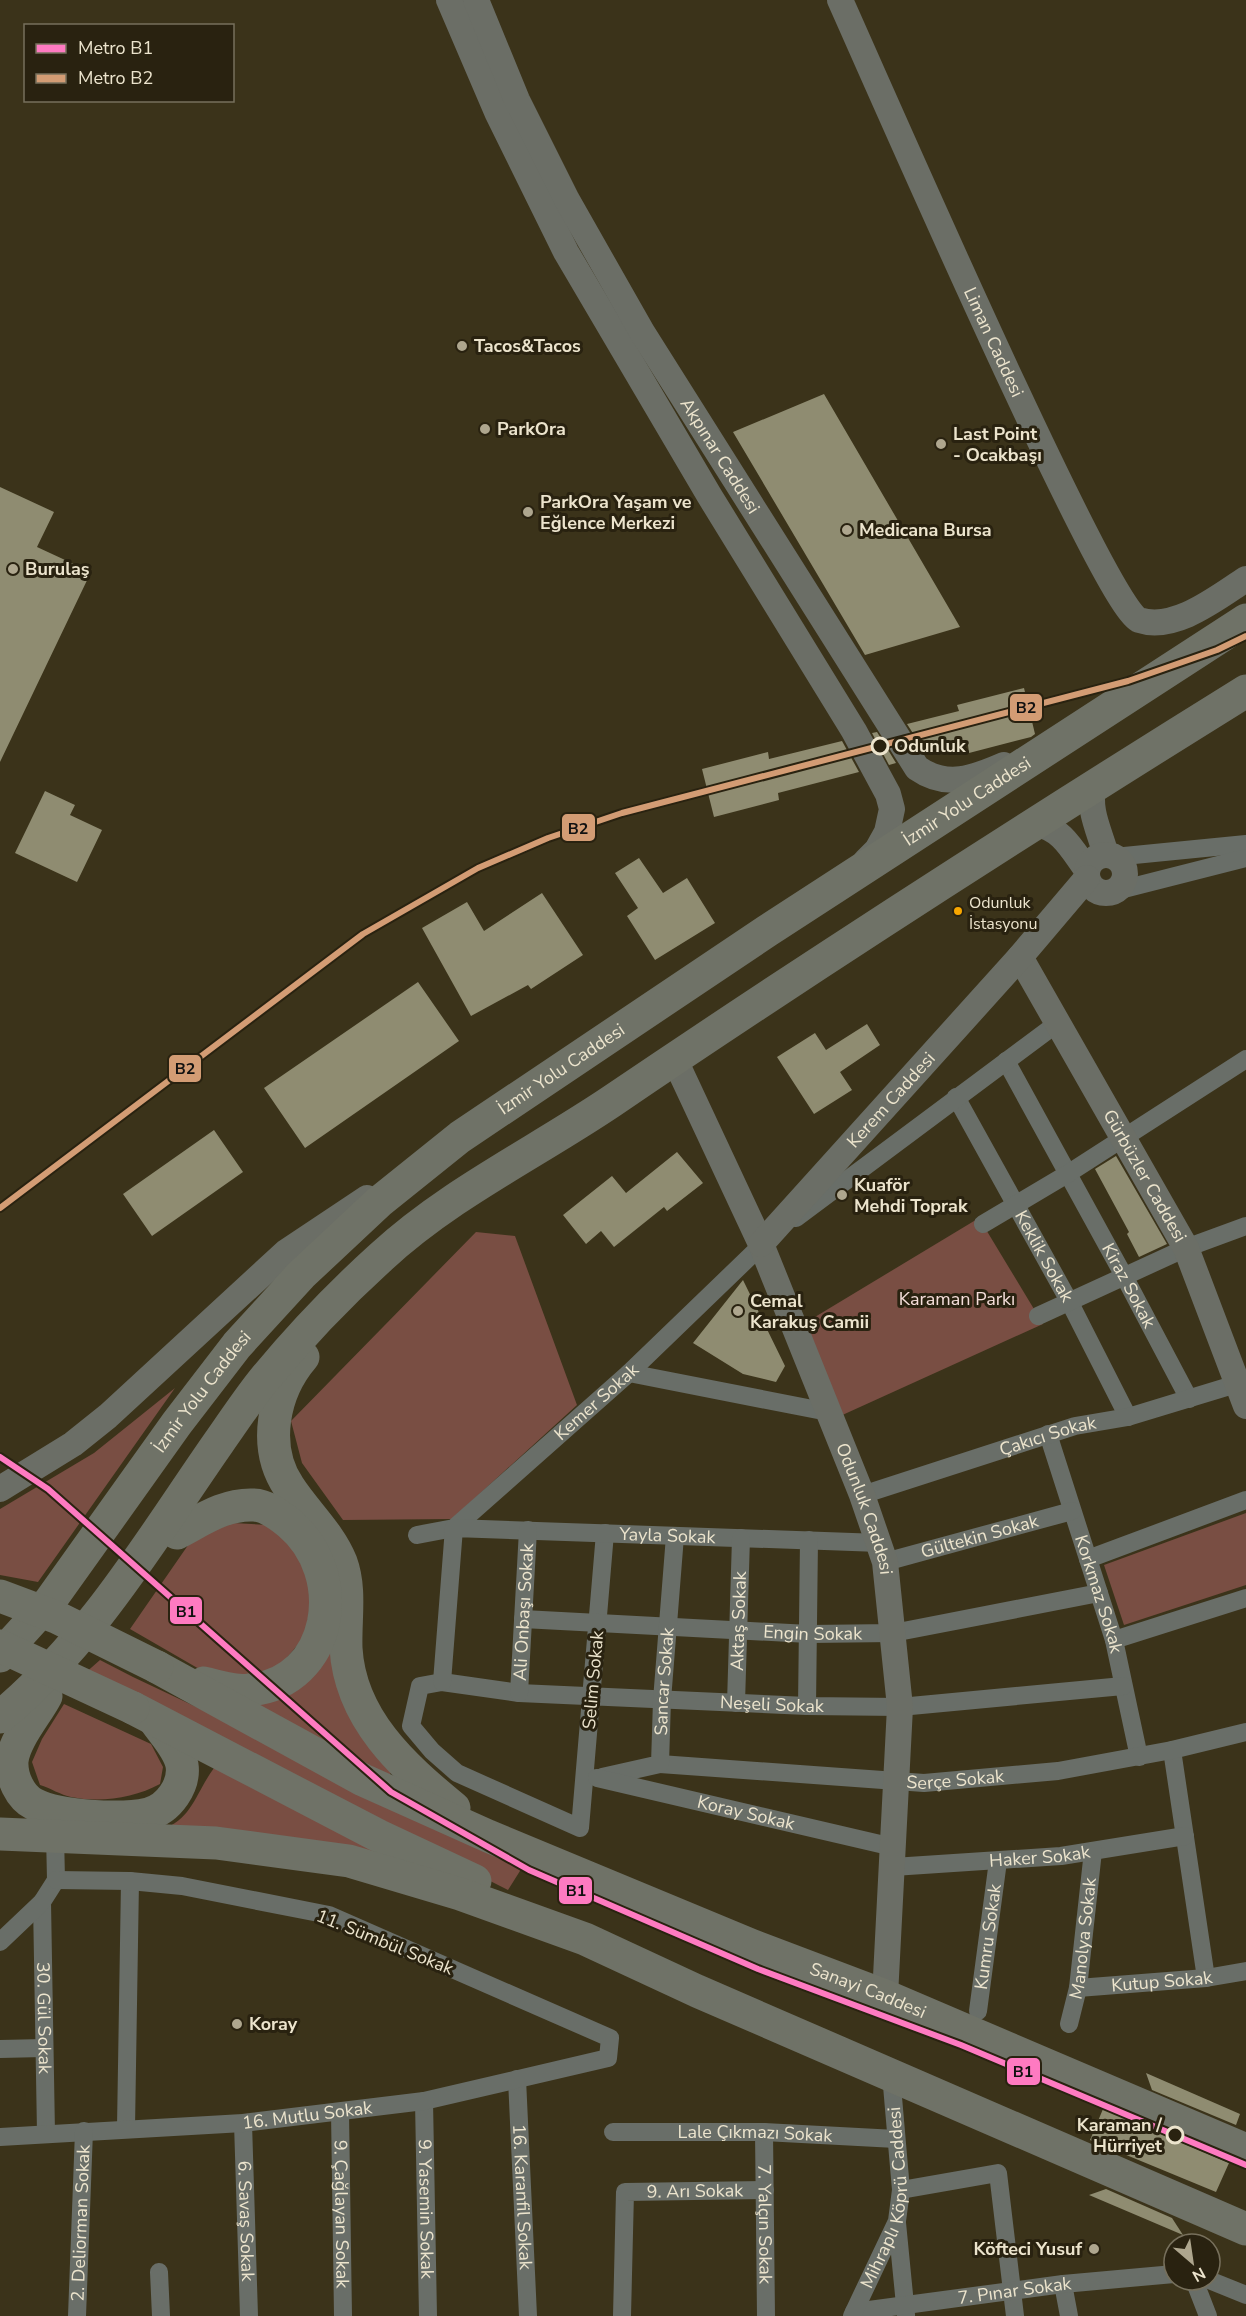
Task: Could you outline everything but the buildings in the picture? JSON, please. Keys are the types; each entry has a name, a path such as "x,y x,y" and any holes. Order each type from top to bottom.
{"highway":[{"name":"İzmir Yolu Caddesi","path":"0,1656 50,1601 177,1423 237,1345 301,1275 370,1210 460,1137 767,931 842,885 1054,743 1246,620"},
{"path":"0,1717 72,1648 111,1600 261,1383 344,1293 383,1255 440,1209 567,1131 674,1058 1094,786 1246,691"},
{"path":"0,1734 46,1696 83,1660 177,1533 289,1374 415,1230"},
{"path":"289,1374 275,1416 273,1435 276,1454 281,1474 333,1545 342,1564 347,1600 346,1651 356,1692 365,1713 393,1754 410,1772 488,1836"},
{"path":"0,1596 56,1617 166,1672 229,1689 249,1690 282,1680 297,1669 309,1655 318,1639 327,1607 327,1591 322,1572 307,1542 297,1529 268,1509 254,1505 224,1508 177,1533"},
{"path":"0,1646 144,1714 379,1836 532,1907 697,1991"},
{"name":"Sanayi Caddesi","path":"166,1672 363,1780 488,1836 753,1946 885,1996 1246,2150"},
{"path":"46,1696 17,1746 12,1760 14,1775 24,1797 46,1809 98,1816 150,1814 172,1798 179,1787 182,1764 177,1751 144,1714"},
{"path":"0,1834 55,1834 216,1842 349,1861 460,1894 585,1940 697,1991 1246,2229"}],"street":[{"name":"Akpınar Caddesi","path":"449,0 497,112 566,252 708,495 854,731 888,794 892,809 887,832 877,850 842,885"},
{"name":"Akpınar Caddesi","path":"476,0 517,99 567,200 642,332 917,768 928,776 957,782 975,777 1054,743"},
{"name":"Liman Caddesi","path":"840,0 1038,437 1104,573 1127,610 1137,620 1157,623 1196,612 1246,579"},
{"path":"1094,786 1091,796 1102,874"},
{"path":"1036,824 1049,825 1102,874 1246,858"},
{"path":"1102,874 1246,844"},
{"name":"Kerem Caddesi","path":"761,1244 1020,957 1102,874"},
{"name":"Gürbüzler Caddesi","path":"1020,957 1125,1137 1186,1248 1243,1390"},
{"name":"Kemer Sokak","path":"454,1528 629,1373 761,1244 1059,1022"},
{"name":"Odunluk Caddesi","path":"674,1058 761,1244 883,1553 900,1707 885,1996"},
{"path":"982,1224 1069,1173 1246,1059"},
{"name":"Kiraz Sokak","path":"1006,1061 1069,1173 1189,1399"},
{"name":"Keklik Sokak","path":"956,1097 1069,1301 1128,1417"},
{"path":"0,1489 73,1444 108,1416 286,1252 460,1137"},
{"path":"1038,1316 1186,1248 1246,1226"},
{"path":"629,1373 828,1412"},
{"name":"Çakıcı Sokak","path":"862,1495 1075,1426 1128,1417 1189,1399 1243,1390"},
{"name":"Korkmaz Sokak","path":"1048,1434 1114,1640 1139,1756"},
{"path":"1088,1559 1246,1500"},
{"name":"Gültekin Sokak","path":"883,1553 1072,1511"},
{"path":"417,1535 454,1528 442,1682"},
{"name":"Yayla Sokak","path":"454,1528 809,1540 883,1553"},
{"name":"Ali Onbaşı Sokak","path":"519,1693 528,1530"},
{"name":"Selim Sokak","path":"579,1828 605,1533"},
{"name":"Sancar Sokak","path":"660,1764 662,1700 675,1536"},
{"name":"Aktaş Sokak","path":"736,1703 741,1538"},
{"path":"807,1706 809,1540"},
{"name":"Engin Sokak","path":"523,1619 809,1634 893,1633 1100,1593"},
{"path":"1114,1640 1246,1599"},
{"name":"Neşeli Sokak","path":"579,1828 457,1773 440,1759 411,1726 420,1686 442,1682 519,1693 807,1706 900,1707 1123,1686"},
{"name":"Serçe Sokak","path":"660,1764 897,1781 957,1781 1058,1771 1172,1750 1246,1732"},
{"path":"1172,1750 1206,1978"},
{"name":"Koray Sokak","path":"660,1764 597,1778 893,1857"},
{"path":"0,1942 42,1902 56,1880 55,1834"},
{"name":"Haker Sokak","path":"893,1857 998,1861 1094,1851 1185,1836"},
{"name":"Manolya Sokak","path":"1069,2024 1078,1988 1094,1851"},
{"name":"Kumru Sokak","path":"978,2011 998,1861"},
{"name":"11. Sümbül Sokak","path":"56,1880 130,1881 182,1886 329,1916 610,2038 608,2058"},
{"path":"126,2128 130,1881"},
{"name":"30. Gül Sokak","path":"42,1902 46,2133"},
{"name":"Kutup Sokak","path":"1078,1988 1206,1978 1246,1971"},
{"path":"0,2049 44,2048"},
{"name":"16. Mutlu Sokak","path":"0,2137 126,2128 243,2124 340,2112 424,2101 608,2058"},
{"name":"Mihraplı Köprü Caddesi","path":"853,2314 897,2221 901,2190 891,2074"},
{"name":"16. Karanfil Sokak","path":"517,2079 528,2316"},
{"name":"9. Yasemin Sokak","path":"424,2101 428,2316"},
{"name":"9. Çağlayan Sokak","path":"340,2112 343,2316"},
{"name":"6. Savaş Sokak","path":"243,2124 249,2316"},
{"name":"2. Deliorman Sokak","path":"77,2316 84,2131"},
{"name":"Lale Çıkmazı Sokak","path":"614,2132 764,2132 896,2139"},
{"name":"7. Yalçın Sokak","path":"764,2132 766,2316"},
{"path":"901,2190 998,2173 1015,2316"},
{"name":"9. Arı Sokak","path":"622,2316 625,2192 765,2190"},
{"path":"897,2221 905,2311"},
{"path":"159,2272 161,2316"},
{"name":"7. Pınar Sokak","path":"853,2314 905,2311 1063,2284 1162,2275"},
{"path":"1063,2284 1069,2316"},
{"path":"1222,2285 1246,2295"},
{"path":"1199,2292 1208,2316"}],"green space":[{"name":"Karaman Parkı","path":"979,1218 1043,1324 838,1417 800,1326"},
{"path":"476,1232 515,1236 577,1405 452,1519 343,1520 302,1463 291,1421"},
{"path":"175,1388 38,1582 0,1575 0,1509 94,1453"},
{"path":"1246,1513 1246,1585 1124,1625 1104,1565"},
{"path":"233,1523 268,1525 294,1549 307,1577 311,1601 305,1636 280,1666 247,1678 213,1677 130,1629 193,1538"},
{"path":"337,1611 393,1770 387,1778 234,1703 275,1695"},
{"path":"100,1660 525,1863 508,1890 83,1675"},
{"path":"64,1704 151,1744 163,1767 160,1784 128,1796 105,1799 82,1799 67,1796 40,1785 32,1762 42,1739"},
{"path":"214,1768 382,1849 379,1857 162,1829 172,1825 187,1812"}],"metro line":[{"name":"B2","path":"0,1208 363,934 478,868 548,838 622,813 1128,681 1217,650 1246,636"},
{"name":"B1","path":"0,1457 48,1489 391,1792 529,1870 758,1969 961,2045 1246,2165"}],"place":[{"name":"Tacos&Tacos","path":"462,346"},
{"name":"ParkOra","path":"485,429"},
{"name":"Last Point - Ocakbaşı","path":"941,444"},
{"name":"ParkOra Yaşam ve Eğlence Merkezi","path":"528,512"},
{"name":"Medicana Bursa","path":"847,530"},
{"name":"Burulaş","path":"13,569"},
{"name":"Odunluk","path":"880,746"},
{"name":"Odunluk İstasyonu","path":"958,911"},
{"name":"Kuaför Mehdi Toprak","path":"842,1195"},
{"name":"Cemal Karakuş Camii","path":"738,1311"},
{"name":"Koray","path":"237,2024"},
{"name":"Karaman / Hürriyet","path":"1175,2135"},
{"name":"Köfteci Yusuf","path":"1094,2249"}]}
